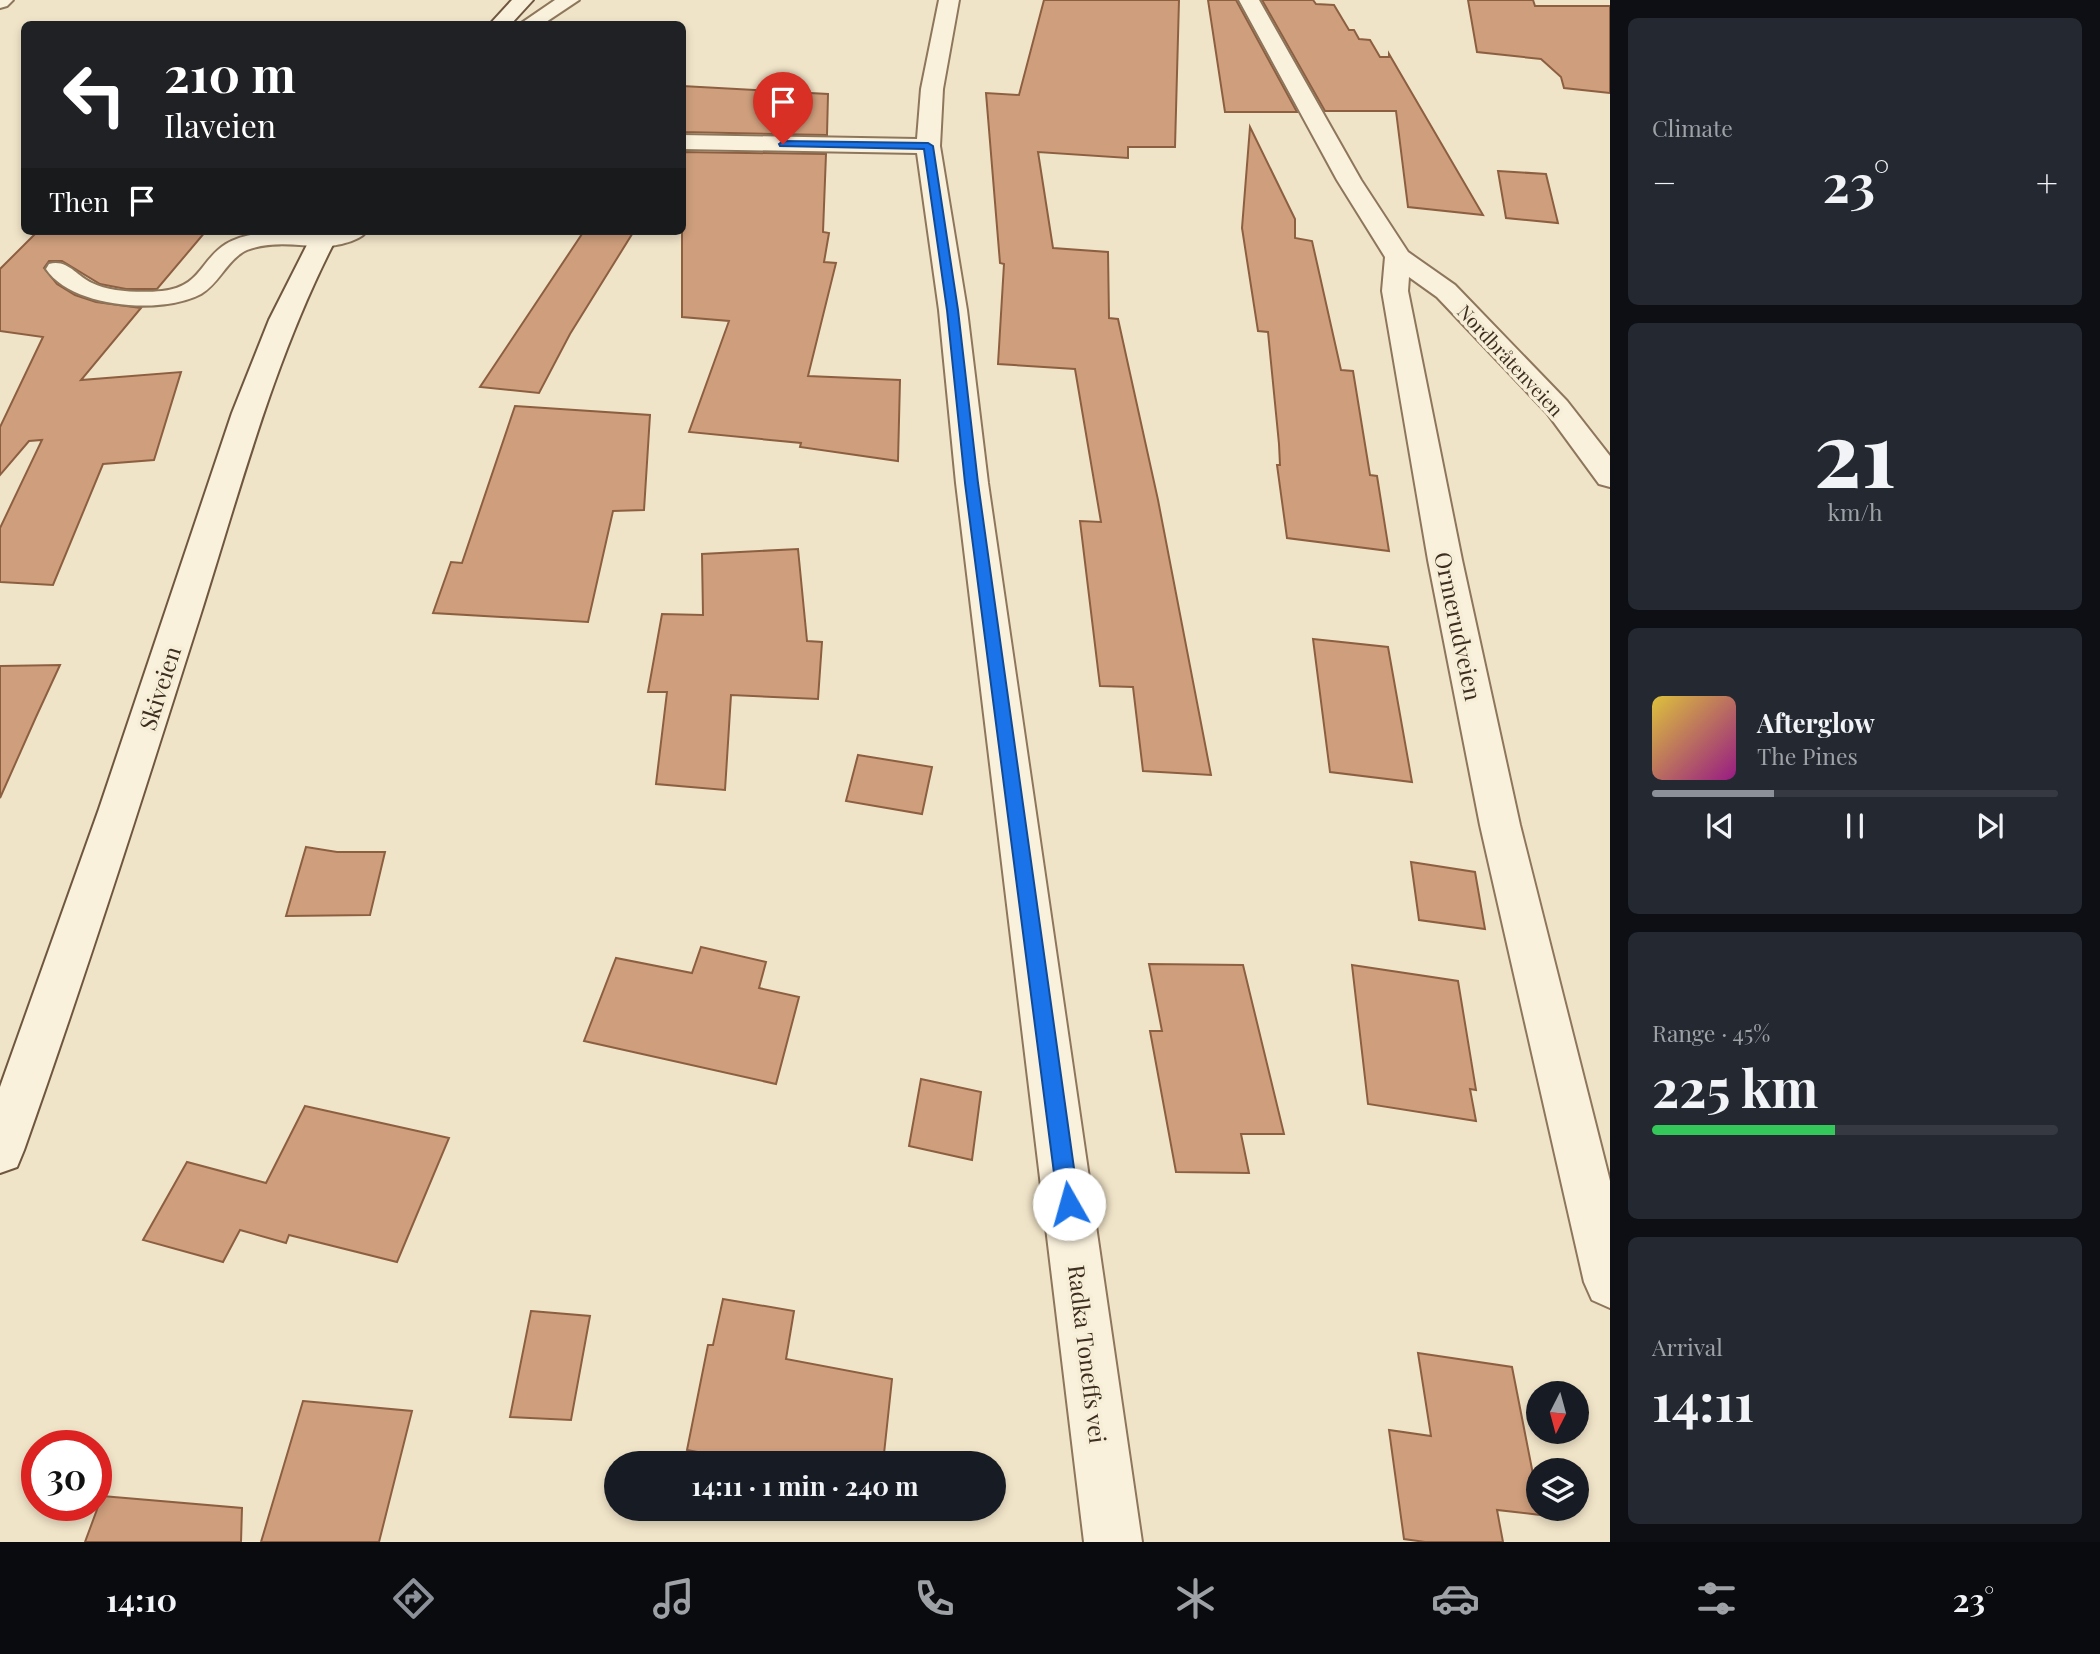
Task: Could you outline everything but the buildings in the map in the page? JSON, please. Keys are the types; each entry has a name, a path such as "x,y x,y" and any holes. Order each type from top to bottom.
{"street":[{"path":"502,21 523,0"},
{"path":"535,21 569,0"},
{"name":"Radka Toneffs vei","path":"949,0 932,89 928,146 953,310 974,497 1113,1542"},
{"path":"1249,0 1349,180 1398,257"},
{"path":"686,142 928,146"},
{"name":"Skiveien","path":"0,1150 67,967 238,439 272,343 333,235"},
{"name":"Nordbråtenveien","path":"1398,257 1446,291 1557,407 1610,477"},
{"name":"Ormerudveien","path":"1398,257 1395,291 1475,706 1508,859 1610,1282"}],"lane":[{"path":"57,269 85,289 131,298 162,298 184,294 205,281 223,257 235,248 251,242 321,235"}],"route":[{"path":"783,144 928,146 953,310 972,483 1069,1204"}]}
